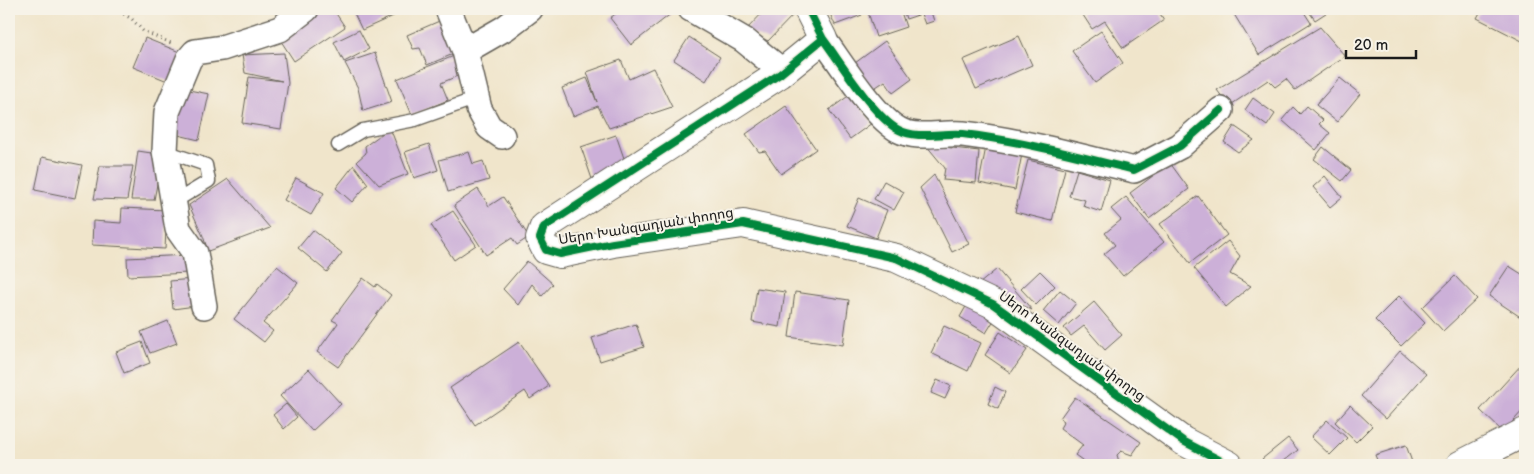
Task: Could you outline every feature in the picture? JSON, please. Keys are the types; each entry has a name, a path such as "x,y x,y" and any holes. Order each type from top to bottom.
{"street":[{"path":"204,306 195,253 178,229 165,151 166,112 189,59 195,52 222,48 280,29 306,9"},
{"path":"448,9 465,51 479,109 489,128 502,136"},
{"path":"465,51 505,28 530,9"},
{"path":"691,9 744,40 783,72"},
{"path":"808,9 823,39 883,119 900,131 924,135 961,134 1006,141 1134,170 1180,146 1222,110"},
{"name":"Սերո Խանզադյան փողոց","path":"823,39 783,72 685,138 544,227 540,233 542,246 551,253 563,254 613,243 744,224 896,258 993,304 1183,441 1229,465"},
{"path":"1460,465 1525,432"}],"lane":[{"path":"338,145 363,130 415,120 477,98"},
{"path":"165,151 206,165 209,181 174,202"}],"path":[{"path":"115,9 132,18 143,31 195,52"}],"building":[{"path":"323,9 333,9 345,27 294,61 279,38"},
{"path":"352,9 409,9 362,30"},
{"path":"622,9 677,9 631,45 610,18"},
{"path":"766,9 792,9 796,12 768,41 746,30"},
{"path":"828,9 859,9 862,15 835,25"},
{"path":"867,9 900,9 906,27 876,37"},
{"path":"903,9 930,9 934,21 925,24 921,14 906,19"},
{"path":"1085,9 1157,9 1164,20 1123,48 1105,21 1092,29 1081,12"},
{"path":"1237,9 1302,9 1311,23 1259,55 1232,11"},
{"path":"1307,9 1332,9 1315,20"},
{"path":"1482,9 1525,9 1525,34 1522,41 1477,18"},
{"path":"444,19 458,52 427,65 420,48 413,49 407,35"},
{"path":"1320,27 1345,56 1295,90 1286,79 1275,87 1268,80 1229,106 1217,90"},
{"path":"359,30 369,49 344,62 334,42"},
{"path":"1101,31 1123,63 1095,83 1072,51"},
{"path":"1019,36 1032,65 976,89 963,60"},
{"path":"689,37 720,57 706,81 674,60"},
{"path":"145,38 182,53 170,82 133,67"},
{"path":"885,41 912,79 893,93 885,81 873,89 855,63"},
{"path":"284,53 288,83 281,129 242,123 249,77 282,81 245,73 242,55"},
{"path":"375,53 392,102 363,111 358,88 345,63"},
{"path":"454,56 462,74 441,83 448,100 412,115 397,79"},
{"path":"621,60 629,79 653,68 672,107 609,128 598,106 573,116 562,88 587,78 597,102 587,72"},
{"path":"1340,78 1360,94 1337,122 1316,105"},
{"path":"184,89 209,94 199,140 174,134"},
{"path":"851,94 872,123 850,139 829,110"},
{"path":"1253,98 1275,114 1267,126 1245,110"},
{"path":"786,106 816,149 781,174 765,151 759,152 746,134"},
{"path":"1307,106 1323,120 1319,124 1330,133 1316,150 1282,120 1293,107 1300,114"},
{"path":"1234,126 1254,140 1238,152 1224,142"},
{"path":"390,128 408,174 379,185 357,161 366,153 365,146"},
{"path":"616,135 627,167 592,179 581,147"},
{"path":"429,144 438,170 414,178 405,152"},
{"path":"926,145 979,151 976,183 943,180 945,168"},
{"path":"986,147 1022,154 1015,190 979,183"},
{"path":"1323,147 1351,170 1342,181 1314,159"},
{"path":"138,151 158,154 160,168 154,200 131,200"},
{"path":"469,152 473,164 483,161 489,180 448,192 439,160"},
{"path":"42,157 82,165 75,198 35,190"},
{"path":"1028,160 1065,169 1052,221 1015,212"},
{"path":"1170,163 1189,189 1149,219 1130,193"},
{"path":"354,165 368,184 352,202 336,188"},
{"path":"100,166 133,166 127,200 94,199"},
{"path":"1077,170 1110,180 1101,212 1083,206 1085,200 1069,196"},
{"path":"934,175 969,244 952,252 920,188"},
{"path":"1325,176 1342,197 1330,207 1313,187"},
{"path":"296,178 324,193 311,215 284,200"},
{"path":"228,179 270,228 208,251 189,205"},
{"path":"884,181 904,192 894,210 874,199"},
{"path":"478,189 489,206 503,197 529,237 517,245 512,238 486,255 454,205"},
{"path":"1198,196 1227,235 1190,263 1160,224"},
{"path":"1126,197 1164,242 1123,276 1104,254 1115,245 1105,233 1121,220 1111,209"},
{"path":"859,198 887,210 876,238 847,226"},
{"path":"122,208 167,210 165,249 92,245 93,221 121,223"},
{"path":"453,211 476,245 454,260 431,225"},
{"path":"313,230 342,253 327,272 298,248"},
{"path":"1228,241 1240,256 1230,274 1251,286 1226,307 1194,268"},
{"path":"188,255 188,273 128,276 127,258"},
{"path":"527,261 553,284 542,296 532,284 518,305 503,289"},
{"path":"277,266 298,283 263,323 273,331 264,342 234,319"},
{"path":"1509,266 1525,276 1525,320 1489,296"},
{"path":"997,269 1032,310 979,284"},
{"path":"1040,271 1055,286 1036,305 1021,289"},
{"path":"1455,276 1477,299 1443,331 1422,308"},
{"path":"363,278 375,287 377,284 391,295 338,367 317,352 338,323 332,320"},
{"path":"193,279 195,306 173,309 170,281"},
{"path":"757,288 785,292 780,327 752,322"},
{"path":"1060,290 1076,303 1059,325 1043,311"},
{"path":"795,292 849,300 843,345 789,337"},
{"path":"1399,296 1425,323 1401,346 1375,320"},
{"path":"1094,302 1122,335 1105,350 1084,326 1071,336 1064,328"},
{"path":"968,303 994,320 986,333 960,317"},
{"path":"168,321 177,343 150,353 141,332"},
{"path":"636,324 644,347 600,361 592,338"},
{"path":"944,326 981,343 968,371 931,353"},
{"path":"1000,332 1027,350 1011,373 985,355"},
{"path":"142,342 150,363 124,373 116,352"},
{"path":"519,342 549,386 530,399 525,391 475,425 450,388"},
{"path":"1400,351 1426,374 1386,419 1361,396"},
{"path":"1523,363 1525,366 1525,408 1503,432 1480,410"},
{"path":"309,369 341,404 312,431 280,396"},
{"path":"937,380 951,386 945,399 931,393"},
{"path":"995,387 1005,392 998,409 988,404"},
{"path":"1075,397 1141,442 1132,455 1121,451 1117,455 1120,465 1089,465 1075,455 1083,445 1060,428 1064,421 1060,418"},
{"path":"286,404 297,417 284,429 273,415"},
{"path":"1350,405 1372,426 1356,442 1335,422"},
{"path":"1327,420 1347,438 1330,455 1311,437"},
{"path":"1288,438 1298,450 1279,465 1268,465 1262,459"},
{"path":"1406,445 1413,465 1379,465 1375,455"}],"cycle path":[{"path":"808,9 823,39 780,74 544,227 540,238 546,250 560,254 613,243 743,224 896,258 993,304 1183,441 1229,465"},
{"path":"823,39 858,89 879,114 899,130 914,135 963,134 985,137 1049,149 1134,170 1180,146 1221,110"}]}
